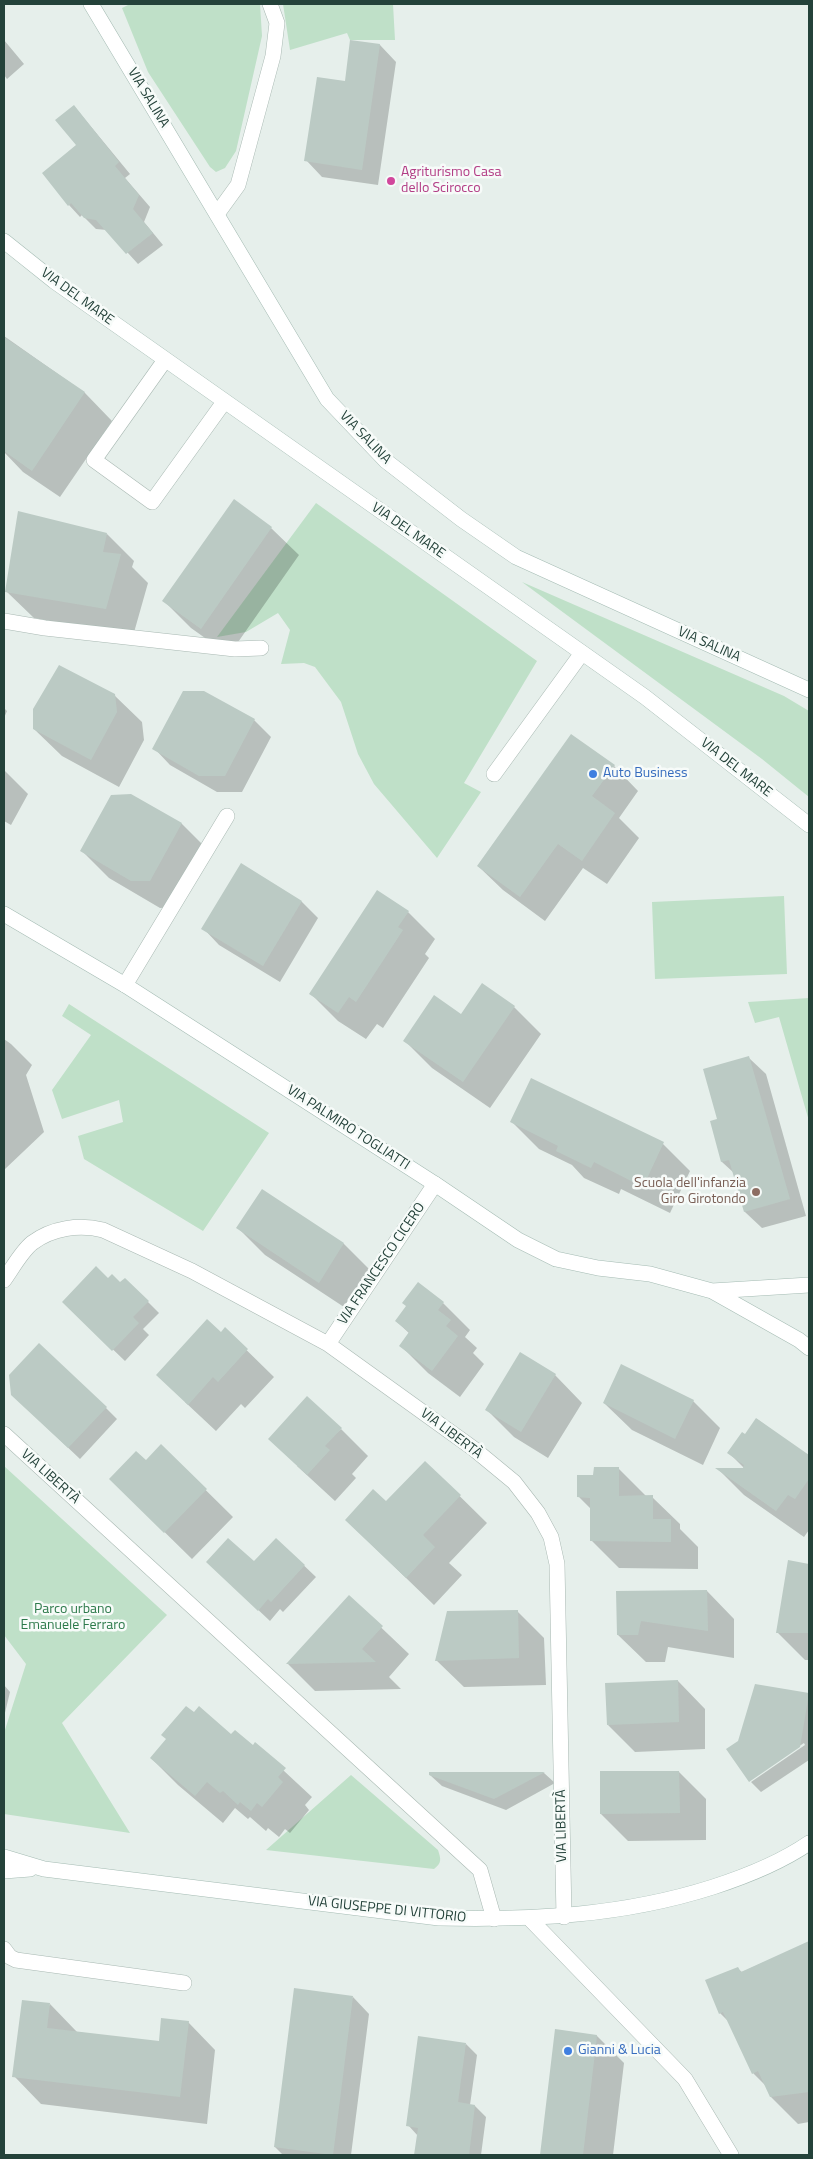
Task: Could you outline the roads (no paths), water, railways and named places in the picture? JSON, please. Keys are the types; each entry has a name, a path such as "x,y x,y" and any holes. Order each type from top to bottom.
{"street":[{"name":"VIA SALINA","path":"91,4 327,399 386,461 461,519 516,557 809,690"},
{"path":"217,214 238,185 273,56 277,23 270,4"},
{"name":"VIA DEL MARE","path":"4,241 54,281 224,402 645,697 809,825"},
{"path":"165,360 94,460 152,502 224,402"},
{"path":"4,621 45,628 235,649 261,648"},
{"path":"494,774 582,653"},
{"path":"125,985 227,816"},
{"name":"VIA PALMIRO TOGLIATTI","path":"4,914 125,985 435,1184 518,1240 556,1259 598,1268 650,1274 712,1291"},
{"name":"VIA FRANCESCO CICERO","path":"328,1344 435,1184"},
{"name":"VIA LIBERTÀ","path":"4,1280 31,1244 48,1234 68,1228 90,1227 103,1230 192,1271 328,1344 474,1449 514,1482 538,1513 551,1538 556,1564 564,1917"},
{"path":"712,1291 809,1285"},
{"path":"712,1291 799,1340 809,1348"},
{"name":"VIA LIBERTÀ","path":"4,1434 480,1870 494,1919"},
{"name":"VIA GIUSEPPE DI VITTORIO","path":"44,1868 439,1918 564,1917 619,1910 673,1899 742,1877 791,1855 809,1843"},
{"path":"4,1857 44,1868"},
{"path":"4,1871 44,1868"},
{"path":"529,1918 685,2079 730,2155"},
{"path":"4,1949 10,1957 16,1960 184,1983"}],"place":[{"name":"Agriturismo Casa dello Scirocco","path":"391,181"},
{"name":"Auto Business","path":"593,774"},
{"name":"Scuola dell'infanzia Giro Girotondo","path":"756,1192"},
{"name":"Gianni & Lucia","path":"568,2051"}],"park label":[{"name":"Parco urbano Emanuele Ferraro","path":"73,1618"}]}
